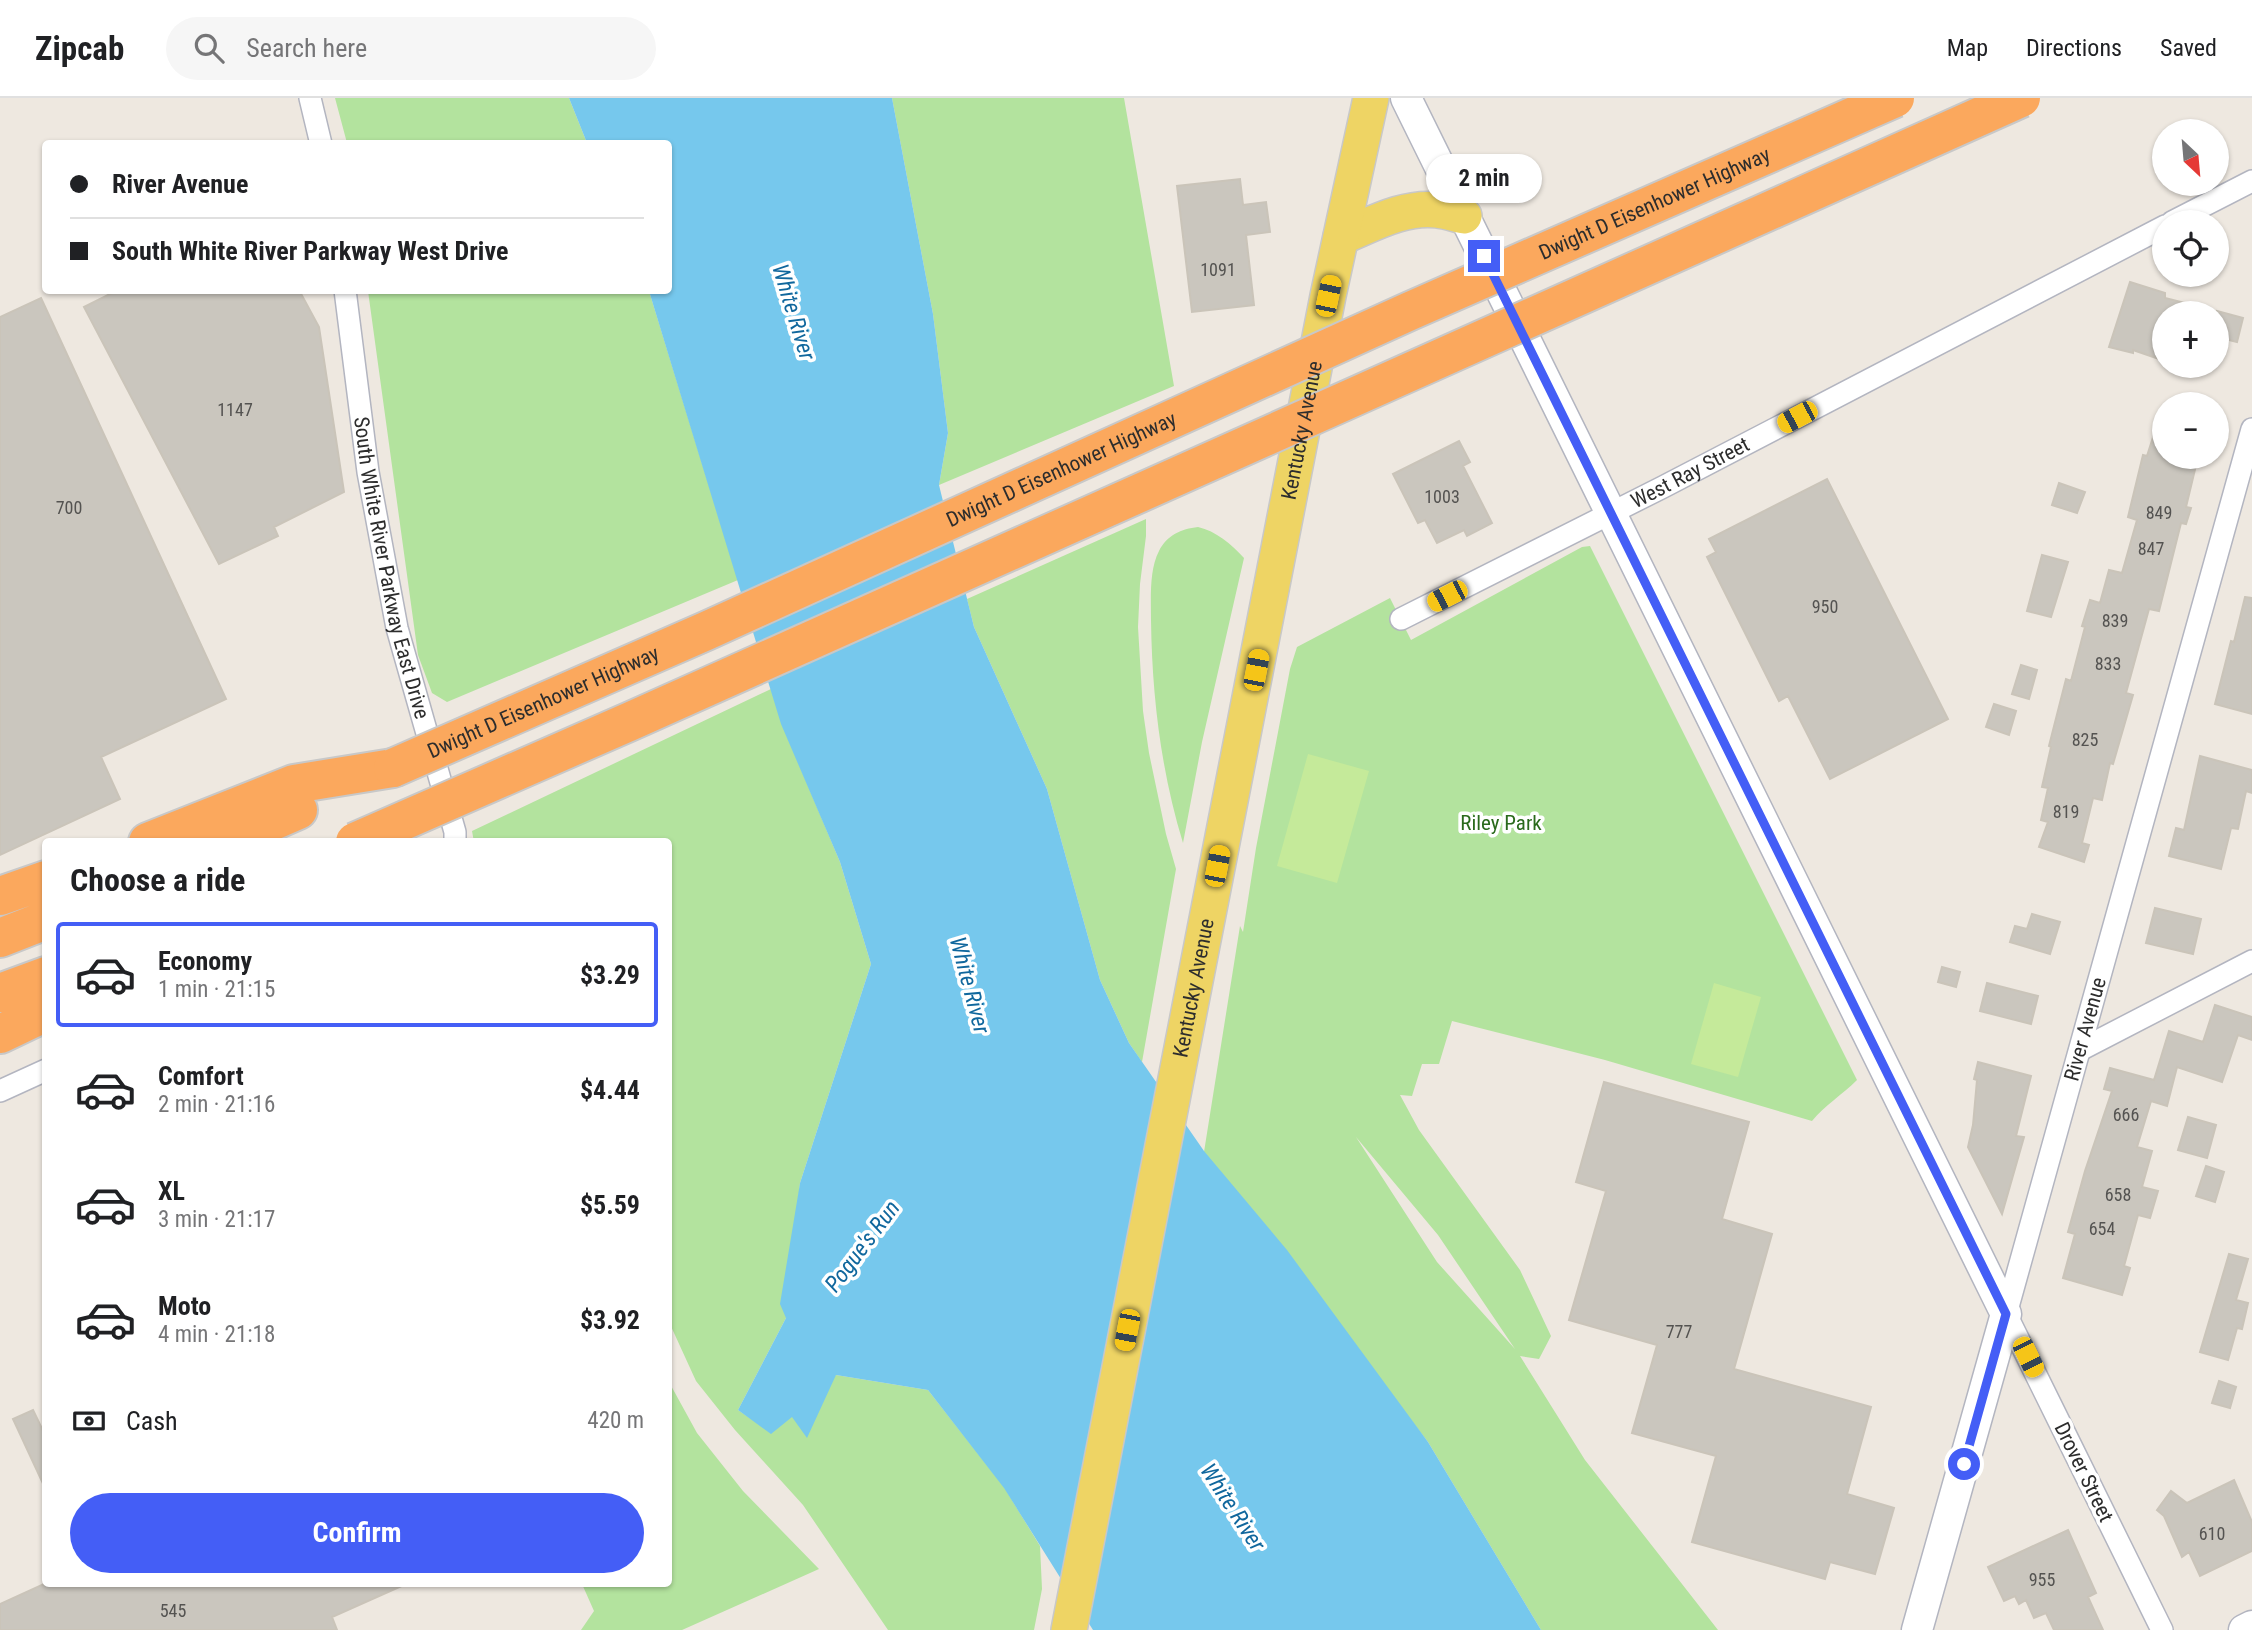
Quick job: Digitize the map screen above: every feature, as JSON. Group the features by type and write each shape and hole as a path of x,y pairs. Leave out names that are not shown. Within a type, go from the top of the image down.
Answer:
{"highway":[{"name":"Dwight D Eisenhower Highway","path":"234,838 706,631 1397,317 1895,98"},
{"path":"364,838 2021,98"},
{"path":"405,838 631,721"},
{"path":"158,838 294,785 393,768"},
{"path":"0,896 42,881"},
{"path":"0,937 42,921"},
{"path":"0,993 42,977"},
{"path":"0,1034 42,1014"}],"main road":[{"name":"Kentucky Avenue","path":"1069,1630 1341,237 1371,98"},
{"path":"1341,237 1405,212 1436,210 1464,216"}],"street":[{"path":"310,98 320,140"},
{"path":"1406,98 2006,1314"},
{"path":"2195,210 2252,181"},
{"name":"West Ray Street","path":"1401,619 2152,233"},
{"name":"South White River Parkway East Drive","path":"346,294 368,472 397,628 456,831 455,838"},
{"name":"River Avenue","path":"1917,1630 2252,429"},
{"path":"2080,1050 2252,961"},
{"path":"0,1091 42,1072"},
{"name":"Drover Street","path":"2006,1314 2162,1630"},
{"path":"2244,1630 2252,1626"}],"green space":[{"path":"335,98 569,98 586,140 346,140"},
{"path":"892,98 1124,98 1174,386 939,485 948,433 933,314"},
{"path":"368,294 650,294 738,580 447,702 432,693 418,655"},
{"path":"1146,519 1138,627 1143,711 1149,753 1176,869 1142,1062 1129,1043 1100,980 1047,789 974,627 967,599"},
{"path":"1198,527 1223,539 1244,558 1202,742 1183,843 1159,733 1152,648 1151,585 1162,545 1175,534"},
{"name":"Riley Park","path":"1590,546 1857,1080 1812,1121 1605,1060 1452,1021 1439,1064 1422,1064 1412,1096 1400,1095 1419,1130 1520,1270 1551,1336 1539,1359 1520,1356 1585,1460 1718,1630 1541,1630 1428,1442 1204,1152 1240,926 1243,932 1256,848 1290,669 1297,647 1390,598 1411,640 1582,547","holes":["1356,1137 1438,1235 1515,1349 1437,1262"]},
{"path":"771,689 782,724 840,862 871,964 800,1183 786,1318 738,1410 754,1421 836,1375 928,1390 1004,1487 1040,1546 1042,1589 1034,1630 888,1630 803,1505 735,1430 696,1381 672,1329 672,838 473,838 472,831"},
{"path":"1308,754 1369,771 1337,883 1277,866"},
{"path":"1714,983 1761,997 1738,1077 1691,1064"},
{"path":"672,1387 697,1433 743,1491 819,1569 682,1630 581,1630 594,1611 583,1587 672,1587"}],"water":[{"path":"569,98 892,98 933,314 948,433 939,485 974,627 1047,789 1100,980 1129,1043 1204,1151 1287,1250 1428,1442 1541,1630 1093,1630 1004,1488 928,1390 836,1375 807,1438 792,1417 771,1434 738,1410 786,1318 780,1304 800,1183 871,964 840,862 781,724 650,294 672,294 672,140 586,140"}],"building":[{"path":"1240,179 1243,205 1266,202 1270,232 1246,235 1254,305 1192,312 1177,186"},
{"path":"2130,282 2165,293 2165,298 2177,301 2152,301 2152,357 2133,350 2133,353 2109,347"},
{"path":"110,294 301,294 319,327 344,492 274,527 278,536 219,564 84,307"},
{"path":"41,298 226,699 101,757 120,799 0,855 0,317"},
{"path":"2229,314 2243,318 2237,342 2229,340"},
{"path":"2152,440 2152,469 2195,469 2186,507 2191,508 2186,524 2181,523 2159,611 2149,609 2126,693 2133,695 2113,764 2110,763 2102,800 2093,798 2082,843 2089,845 2084,862 2039,847 2048,822 2041,820 2048,788 2042,787 2066,679 2071,681 2090,600 2100,603 2109,570 2122,573 2137,520 2128,517 2143,455 2147,456"},
{"path":"1459,441 1470,462 1463,466 1492,523 1467,536 1464,530 1437,543 1425,520 1418,523 1393,474"},
{"path":"1827,479 1948,719 1830,779 1788,696 1779,701 1707,557 1716,552 1709,539"},
{"path":"2059,483 2085,492 2077,513 2052,505"},
{"path":"2042,555 2068,562 2051,617 2027,611"},
{"path":"2245,597 2252,598 2252,714 2215,704"},
{"path":"2021,665 2037,670 2029,699 2012,694"},
{"path":"1994,704 2016,711 2009,735 1986,727"},
{"path":"2200,756 2252,770 2252,793 2246,791 2238,829 2231,828 2221,869 2169,856 2176,828 2184,830"},
{"path":"2155,908 2201,919 2193,954 2146,943"},
{"path":"2032,914 2060,922 2050,954 2010,942 2015,926 2027,929"},
{"path":"1942,967 1960,972 1956,987 1938,982"},
{"path":"1987,983 2038,996 2031,1024 1980,1011"},
{"path":"2215,1005 2252,1017 2252,1040 2238,1035 2222,1082 2177,1067 2167,1106 2151,1101 2137,1147 2152,1151 2142,1187 2158,1191 2150,1218 2138,1215 2124,1266 2130,1268 2122,1295 2063,1278 2075,1234 2068,1232 2112,1091 2104,1089 2110,1068 2154,1080 2169,1031 2203,1042"},
{"path":"1978,1062 2031,1076 2016,1136 2024,1137 2002,1214 1968,1147 1973,1125 1977,1080 1974,1079"},
{"path":"1604,1082 1749,1122 1722,1219 1772,1234 1734,1369 1871,1407 1847,1494 1894,1508 1875,1574 1830,1562 1825,1579 1692,1542 1716,1456 1632,1433 1657,1345 1569,1320 1606,1191 1576,1182"},
{"path":"2188,1117 2216,1125 2207,1158 2178,1150"},
{"path":"2206,1166 2224,1172 2215,1202 2196,1196"},
{"path":"2229,1254 2248,1259 2236,1300 2248,1303 2242,1329 2237,1328 2228,1360 2200,1352"},
{"path":"2219,1381 2236,1387 2230,1408 2212,1403"},
{"path":"33,1410 42,1429 42,1481 13,1419"},
{"path":"2234,1480 2252,1522 2252,1551 2200,1576 2189,1552 2182,1557 2164,1516 2157,1510 2171,1491 2187,1503"},
{"path":"2068,1530 2096,1593 2088,1597 2103,1630 2054,1630 2046,1613 2034,1618 2026,1600 2019,1604 2015,1596 2004,1601 1988,1567"},
{"path":"42,1585 399,1587 332,1617 337,1630 0,1630 0,1604"}],"route":[{"path":"1484,256 2006,1314 1964,1464"}],"water label":[{"name":"White River","path":"794,312"},
{"name":"White River","path":"970,985"},
{"name":"Pogue's Run","path":"862,1246"},
{"name":"White River","path":"1233,1507"}]}
